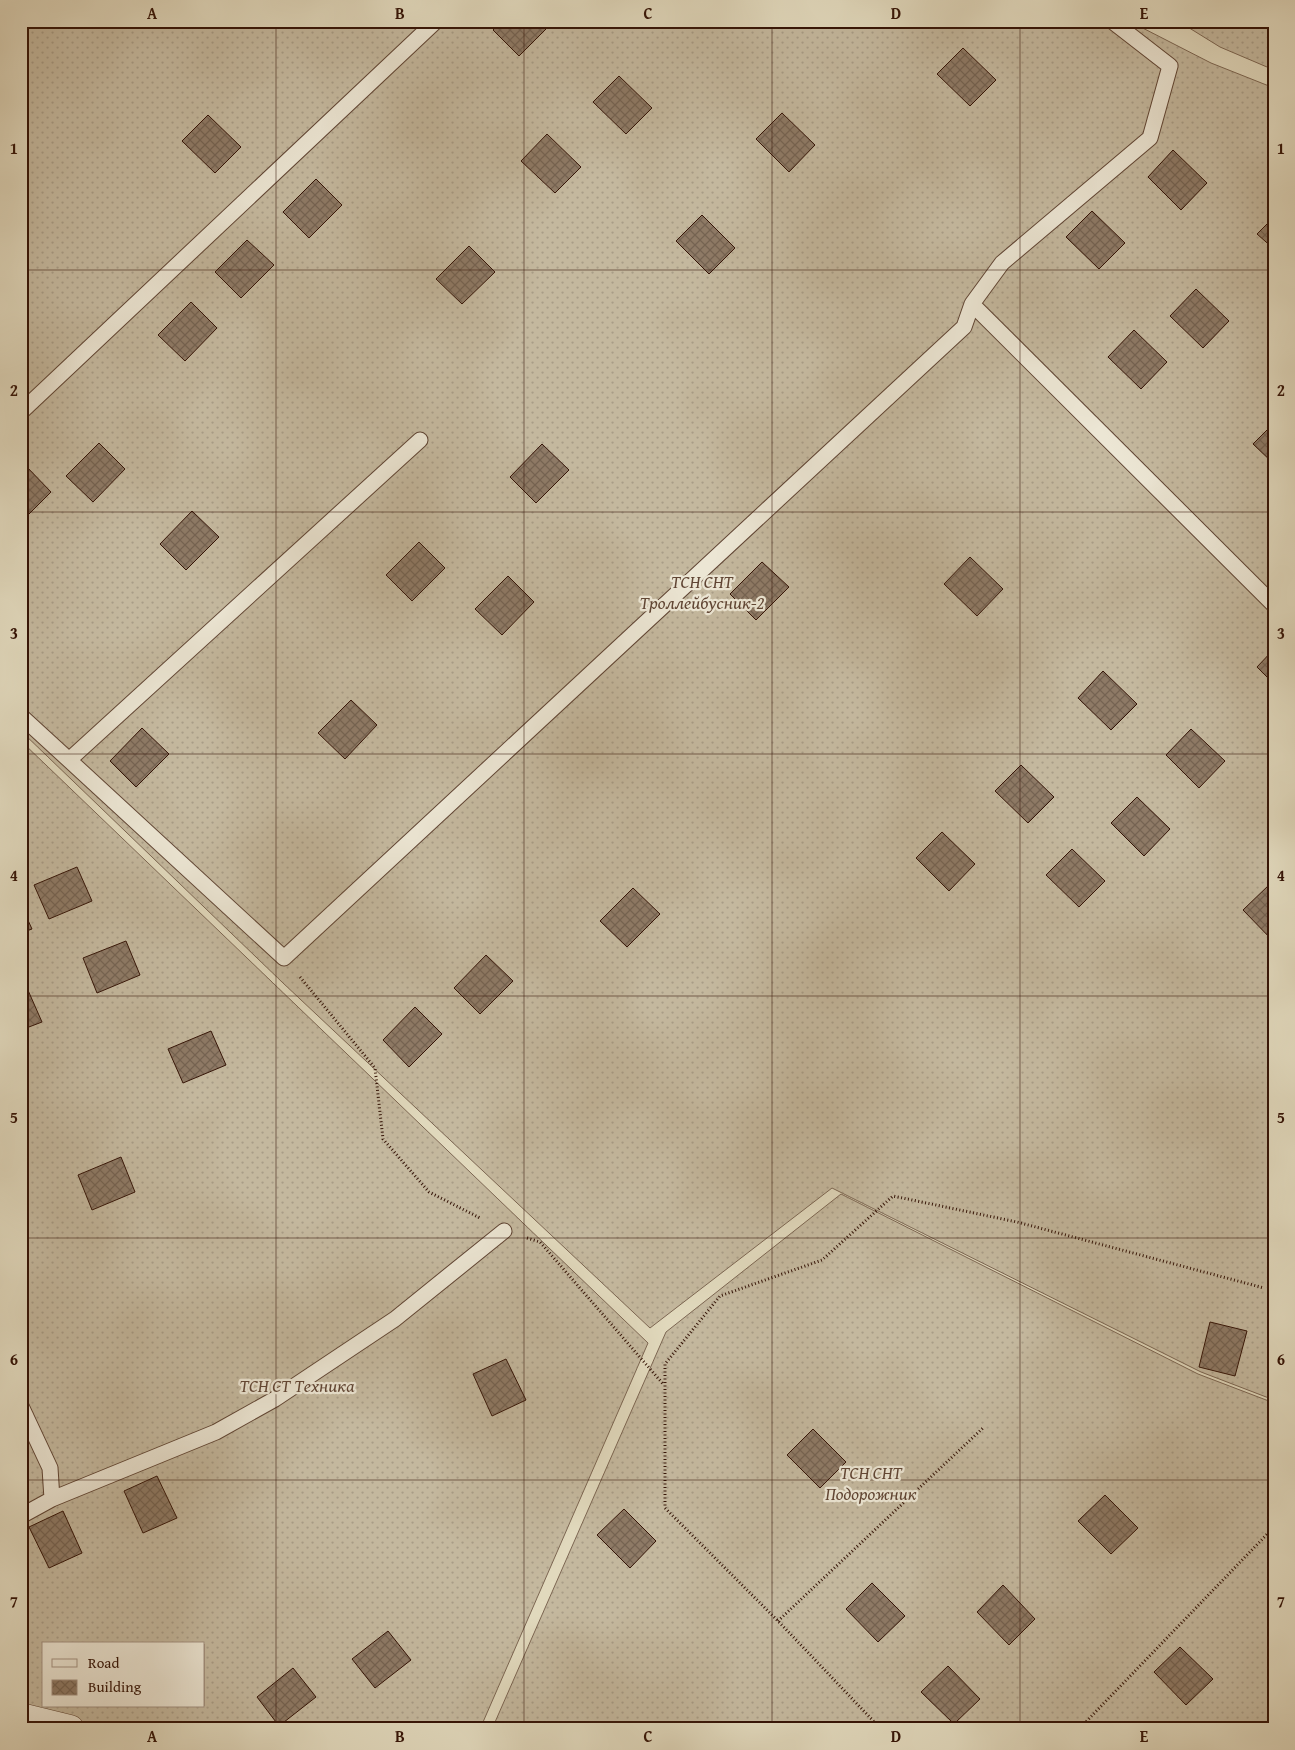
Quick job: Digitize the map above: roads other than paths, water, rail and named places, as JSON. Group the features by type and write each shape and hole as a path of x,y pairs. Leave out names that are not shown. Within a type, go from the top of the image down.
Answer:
{"street":[{"path":"21,1717 70,1729"}],"lane":[{"path":"21,412 436,21"},
{"path":"21,716 284,958 964,327 972,304 1002,263 1150,138 1170,66 1112,21"},
{"path":"972,304 1274,605"},
{"path":"69,760 420,440"},
{"path":"21,1516 52,1499 216,1432 275,1399 394,1319 504,1231"},
{"path":"21,1406 50,1468 52,1499"}],"park label":[{"name":"ТСН СНТ Троллейбусник-2","path":"702,592"},
{"name":"ТСН СТ Техника","path":"297,1386"},
{"name":"ТСН СНТ Подорожник","path":"871,1484"}]}
